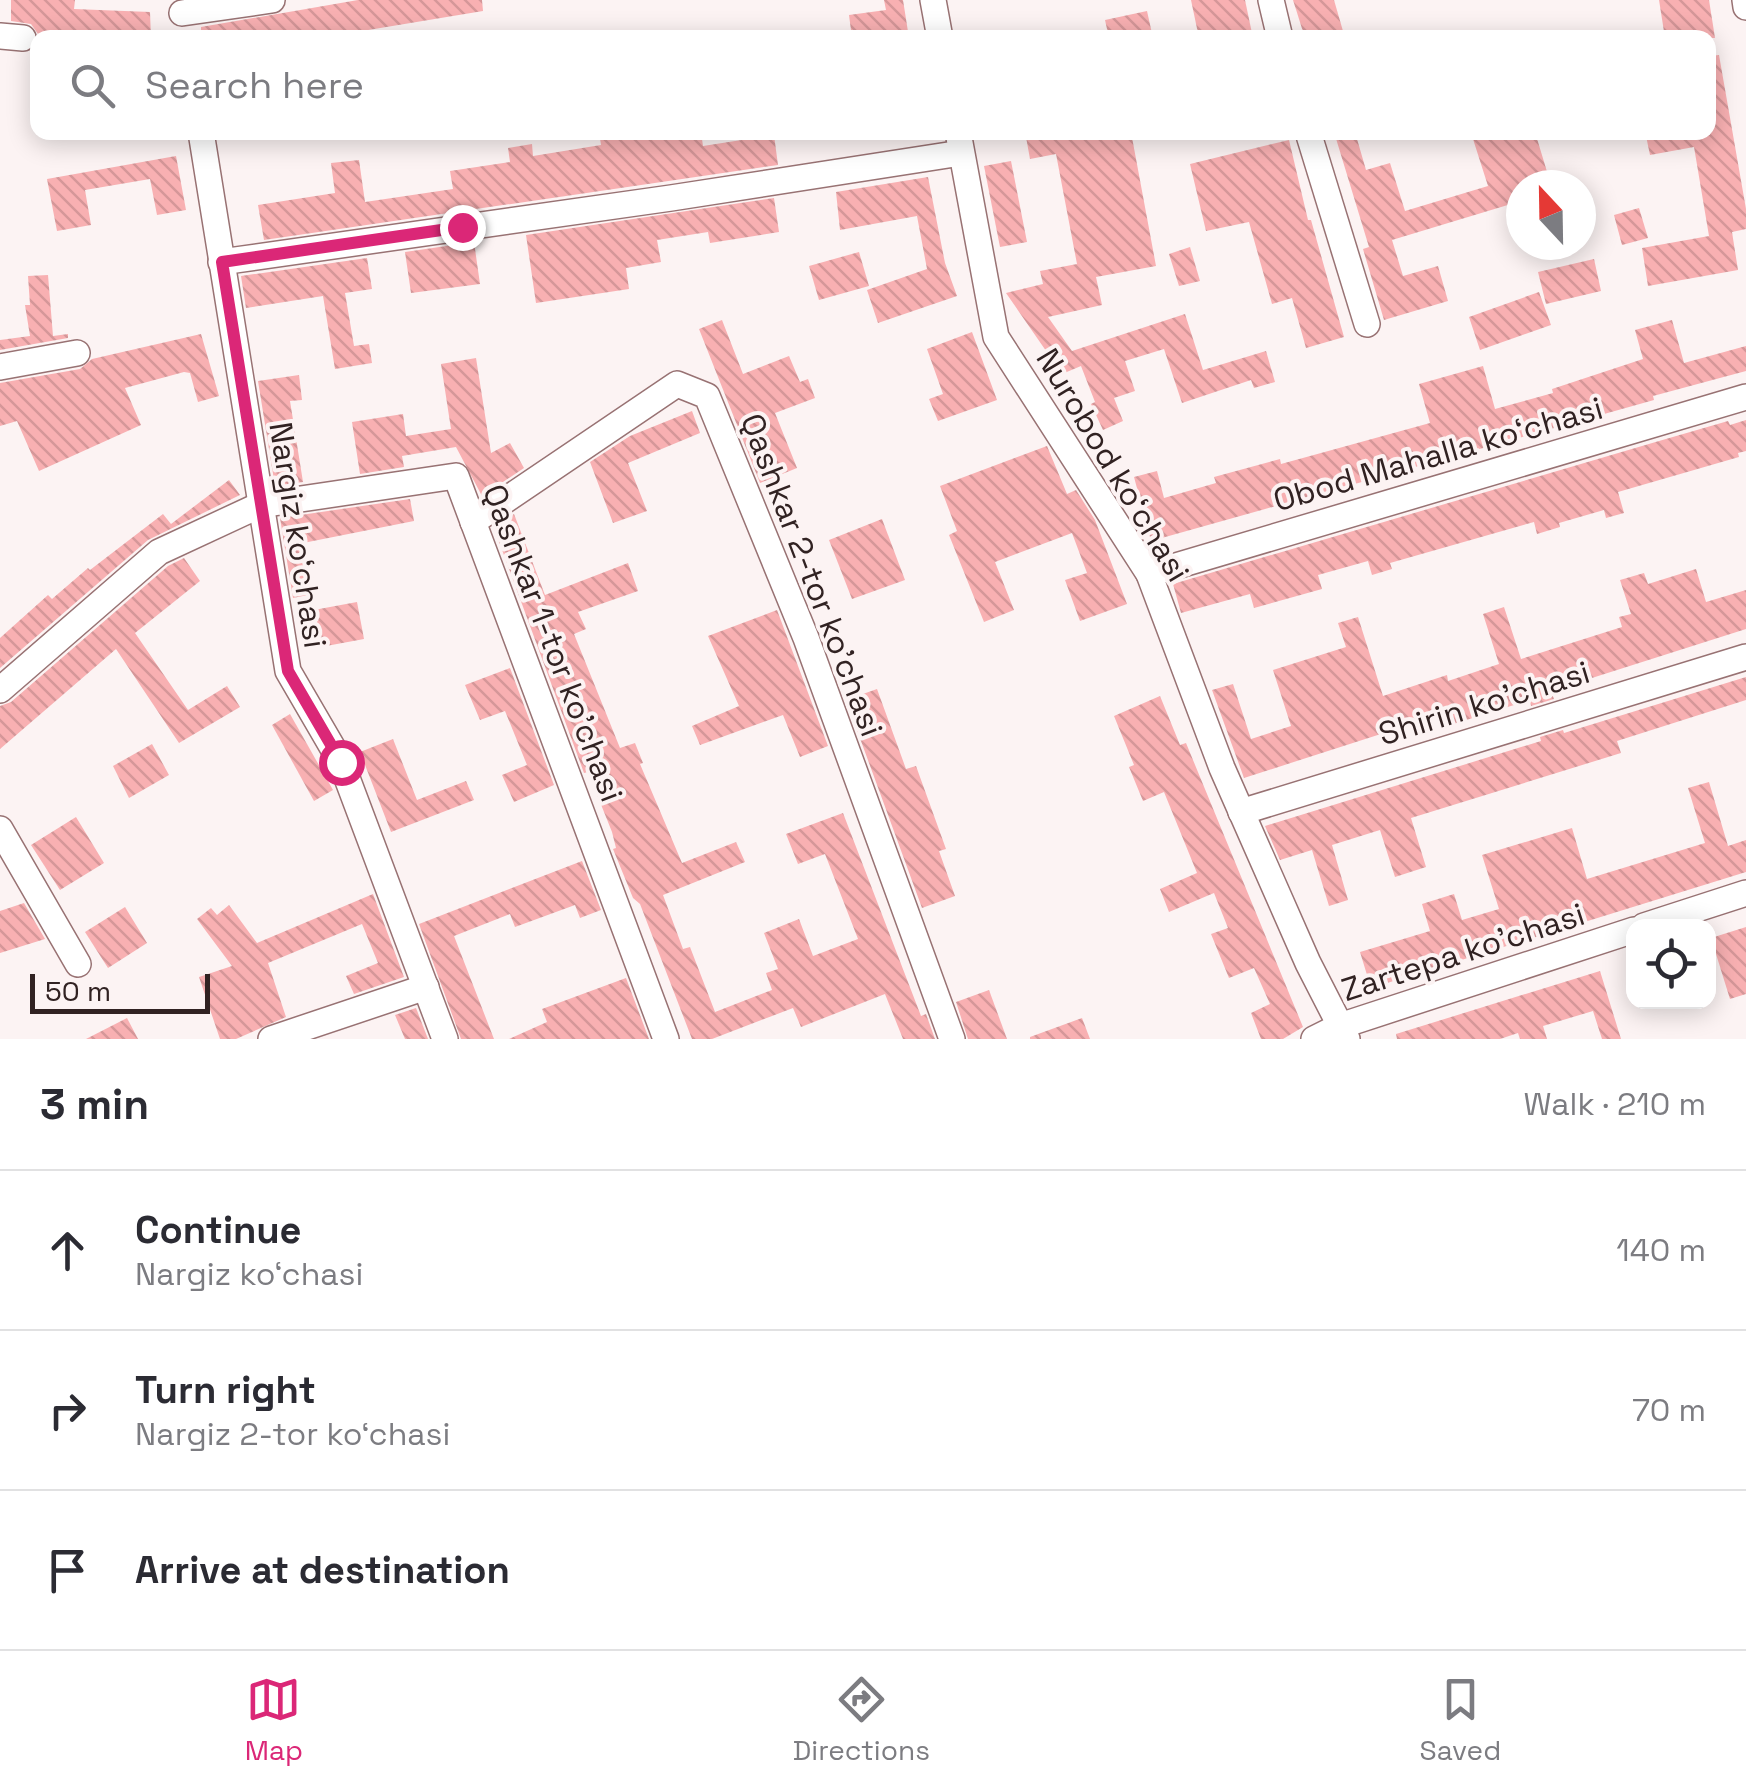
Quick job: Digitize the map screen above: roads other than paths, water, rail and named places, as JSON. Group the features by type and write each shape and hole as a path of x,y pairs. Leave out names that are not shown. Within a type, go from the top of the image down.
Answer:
{"street":[{"path":"183,17 272,0"},
{"path":"932,0 938,30"},
{"path":"1271,0 1278,30"},
{"name":"Nargiz koʻchasi","path":"202,140 288,671 341,762 445,1039"},
{"path":"1310,140 1367,324"},
{"path":"222,262 671,198 959,143"},
{"name":"Nurobod koʻchasi","path":"959,143 996,337 1148,574 1241,812 1308,963 1344,1032"},
{"path":"0,367 78,353"},
{"name":"Qashkar 2-tor koʼchasi","path":"473,522 677,384 706,396 806,638 952,1039"},
{"name":"Obod Mahalla ko‘chasi","path":"1148,574 1746,397"},
{"name":"Qashkar 1-tor koʼchasi","path":"0,690 159,552 260,505 456,476 666,1039"},
{"name":"Shirin ko'chasi","path":"1241,812 1746,658"},
{"path":"0,829 78,964"},
{"path":"1666,919 1746,893"},
{"name":"Zartepa ko'chasi","path":"1314,1039 1344,1032 1626,933"},
{"path":"271,1039 426,988"}]}
